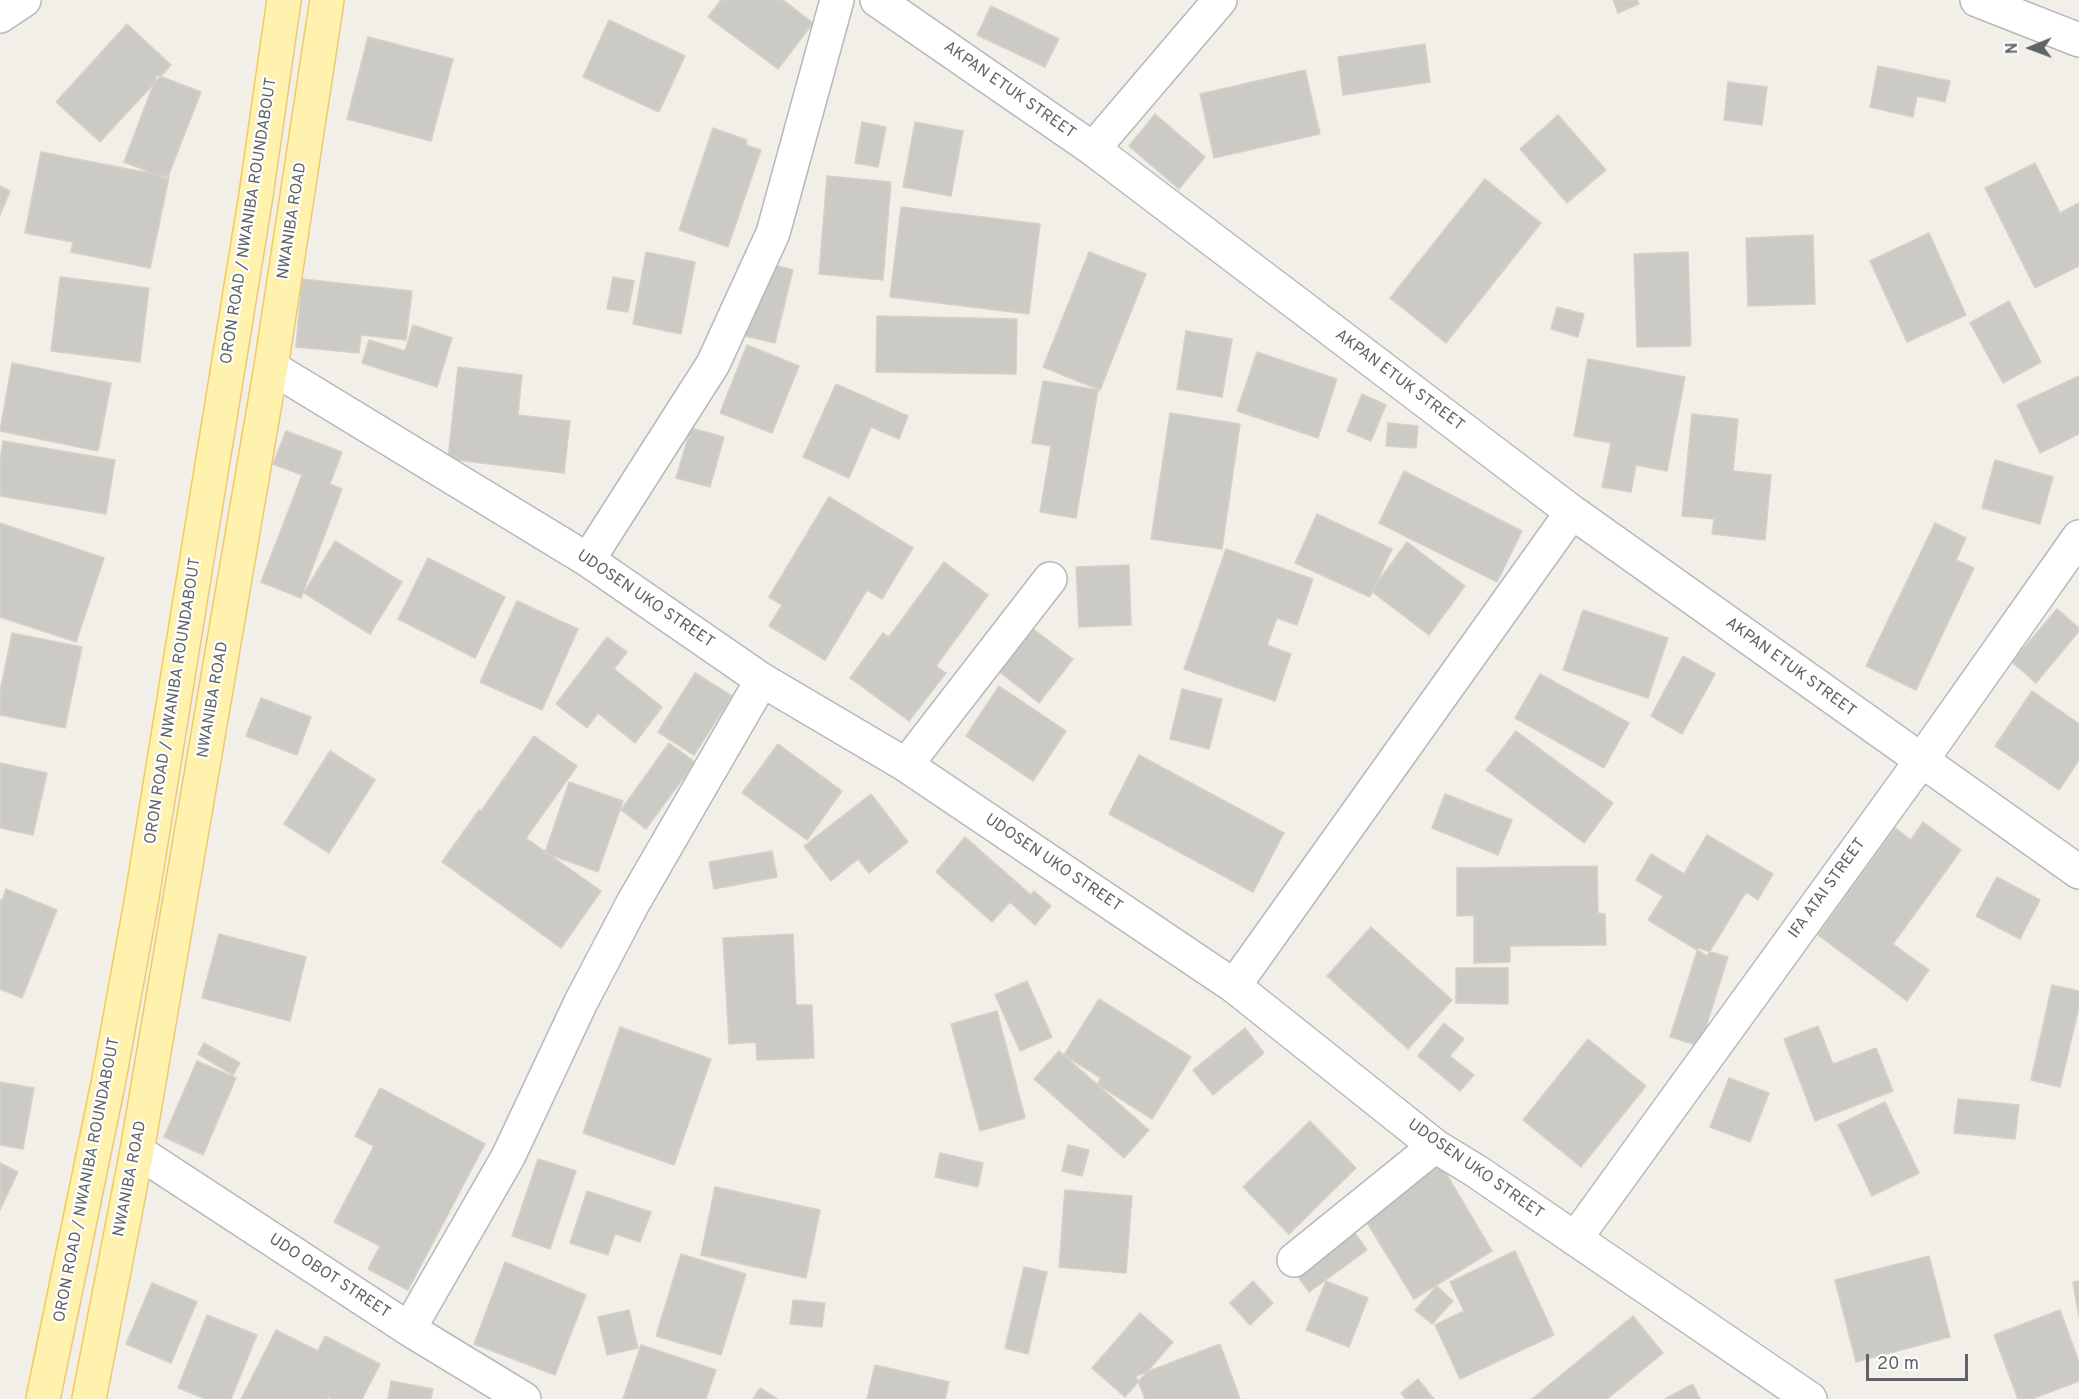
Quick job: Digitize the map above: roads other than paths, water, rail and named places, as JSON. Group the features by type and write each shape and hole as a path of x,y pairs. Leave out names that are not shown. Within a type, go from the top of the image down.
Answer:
{"main road":[{"name":"ORON ROAD / NWANIBA ROUNDABOUT","path":"43,1399 108,1084 141,903 256,195 284,0"},
{"name":"NWANIBA ROAD","path":"89,1399 137,1151 271,367 327,0"}],"street":[{"path":"0,16 24,0"},
{"path":"588,560 713,364 773,233 837,0"},
{"name":"AKPAN ETUK STREET","path":"877,0 1093,149 1572,512 2079,872"},
{"path":"1093,149 1220,0"},
{"path":"1977,0 2079,40"},
{"name":"UDOSEN UKO STREET","path":"271,367 588,560 762,680 906,765 1234,986 1435,1146 1476,1171 1810,1399"},
{"path":"1234,986 1572,512"},
{"name":"IFA ATAI STREET","path":"1575,1239 1921,761 2079,537"},
{"path":"906,765 1050,579"},
{"path":"409,1329 508,1157 581,1002 633,903 762,680"},
{"path":"1294,1260 1435,1146"},
{"name":"UDO OBOT STREET","path":"137,1151 409,1329 524,1399"}]}
